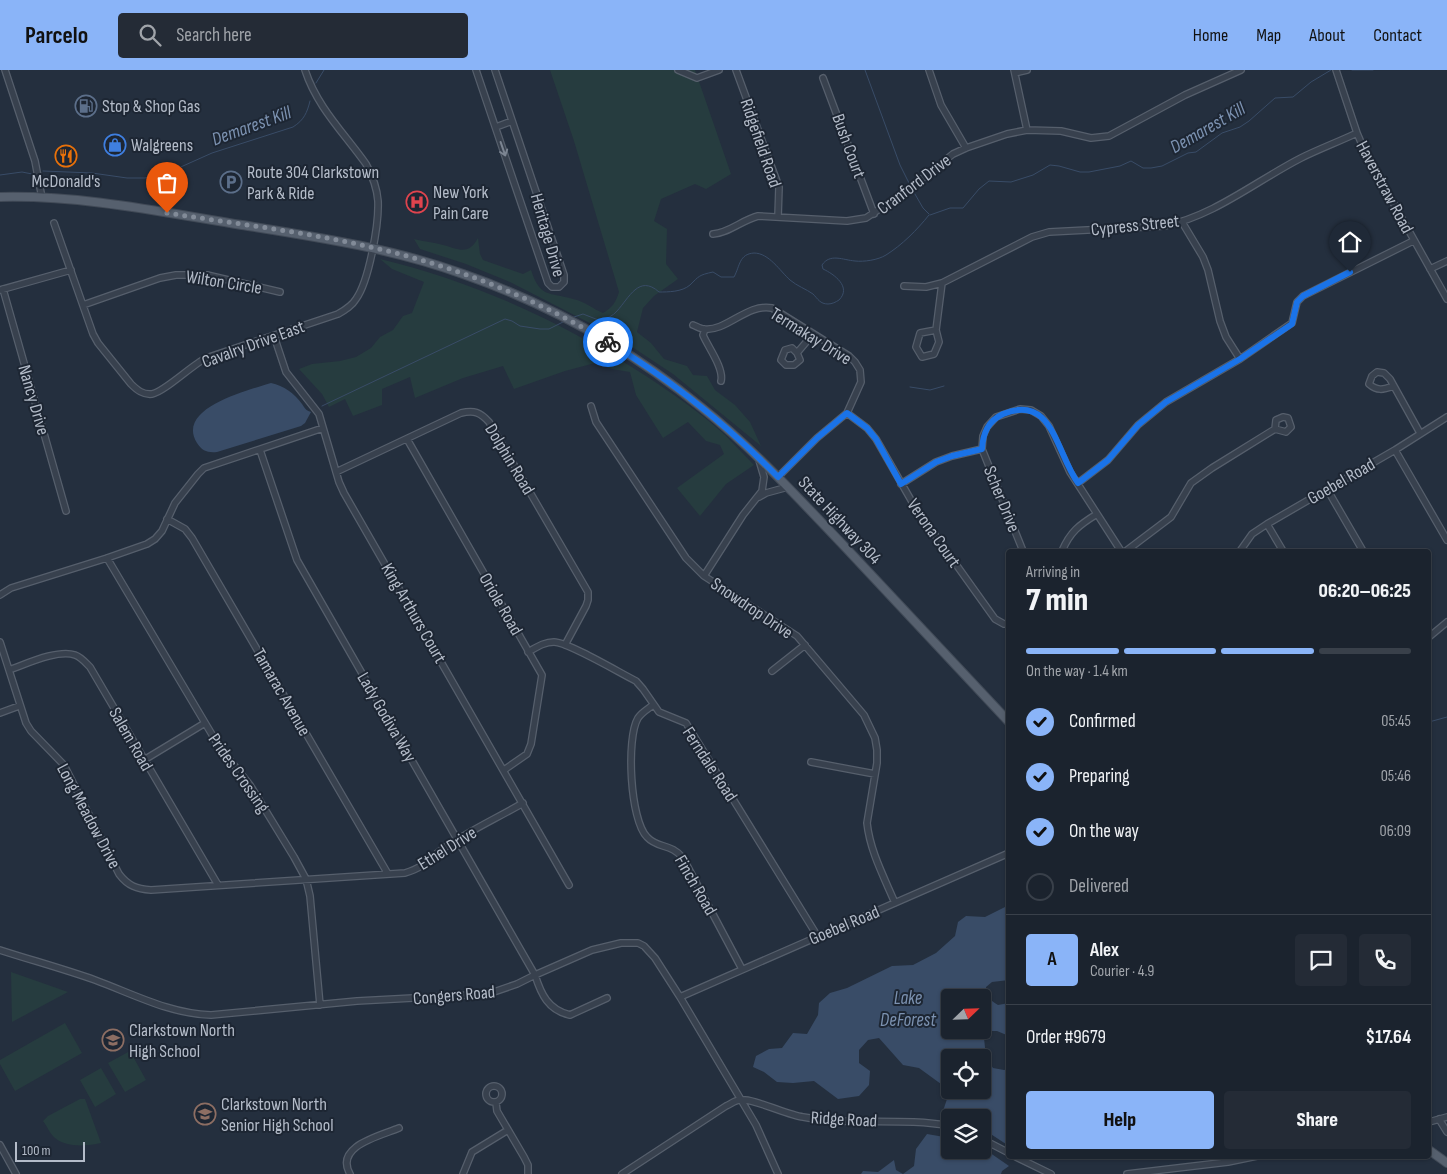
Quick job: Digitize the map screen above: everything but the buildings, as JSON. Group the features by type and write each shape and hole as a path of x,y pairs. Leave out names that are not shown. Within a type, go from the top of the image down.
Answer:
{"main road":[{"name":"State Highway 304","path":"0,197 42,198 118,205 372,247 476,279 562,316 626,353 669,382 713,416 758,456 1006,719"},
{"path":"1431,1151 1447,1163"}],"street":[{"path":"5,70 35,161 42,198"},
{"name":"Cavalry Drive East","path":"54,223 98,343 131,384 145,394 153,394 161,390 206,358 338,314 348,308 356,301 362,288 372,247 378,202 372,175 366,164 319,102 310,86 305,70"},
{"name":"Heritage Drive","path":"476,70 547,282 552,287 559,287 564,282 564,275 495,70"},
{"path":"678,70 697,78 719,70"},
{"name":"Ridgefield Road","path":"736,70 779,186 778,217"},
{"path":"928,70 941,105 966,148"},
{"path":"1027,70 1015,71 1027,130"},
{"name":"Cranford Drive","path":"712,234 722,233 746,219 758,216 847,221 866,218 911,187 952,154 966,148 1007,134 1027,130 1061,131 1091,138 1109,136 1185,95 1241,70"},
{"name":"Haverstraw Road","path":"1336,70 1366,154 1447,299"},
{"name":"Bush Court","path":"823,78 874,214"},
{"path":"496,128 512,122"},
{"name":"Cypress Street","path":"904,286 926,287 942,283 1032,237 1049,232 1164,226 1182,222 1250,189 1300,159 1357,133"},
{"path":"1182,222 1203,257 1208,270 1220,322 1226,337 1240,359"},
{"path":"1078,483 1108,460 1138,425 1166,402 1240,359 1292,324 1297,302 1303,296 1414,241"},
{"path":"1430,269 1447,261"},
{"path":"1,289 71,270"},
{"name":"Wilton Circle","path":"83,305 160,278 176,275 207,276 280,292"},
{"path":"936,330 920,332 916,347 922,357 934,354 940,342 936,330 942,283"},
{"name":"Nancy Drive","path":"1,289 66,511"},
{"name":"Termakay Drive","path":"705,329 721,326 754,309 772,308 855,362 860,370 861,382 847,413"},
{"path":"693,325 705,329 703,335 720,368 721,381"},
{"path":"797,353 813,334"},
{"name":"King Arthurs Court","path":"274,336 286,372 317,409 344,493 569,885"},
{"path":"1393,386 1420,432"},
{"name":"Snowdrop Drive","path":"591,406 593,417 601,430 686,558 704,576 787,629 805,646 864,715 871,726 877,750 867,823 868,833 871,845 895,903"},
{"name":"Scher Drive","path":"1023,549 982,449 983,436 987,427 996,417 1020,409 1031,410 1041,416 1049,426 1070,472 1121,549"},
{"name":"Dolphin Road","path":"336,472 461,413 478,412 490,422 588,592 586,606 565,645"},
{"path":"778,477 817,438 847,413"},
{"name":"Verona Court","path":"847,413 867,428 876,439 915,507 995,619 1006,624"},
{"name":"Goebel Road","path":"1241,549 1252,534 1395,450 1420,432 1447,417"},
{"path":"0,595 11,588 107,558 155,539 162,531 175,503 204,468 323,428"},
{"path":"1129,549 1171,517 1191,483 1275,430"},
{"name":"Oriole Road","path":"407,439 540,670 542,680 532,744 527,754 504,770"},
{"path":"901,484 936,462 982,449"},
{"name":"Lady Godiva Way","path":"260,450 298,560 535,975 546,1002 555,1010 570,1014 607,998"},
{"path":"1395,450 1447,540"},
{"path":"704,576 742,515 762,491 764,472 758,456"},
{"path":"756,500 766,493 788,487"},
{"path":"1327,489 1362,549"},
{"path":"1063,549 1071,533 1081,523 1097,514"},
{"name":"Tamarac Avenue","path":"167,519 185,529 192,538 388,874"},
{"path":"1268,524 1282,549"},
{"name":"Prides Crossing","path":"107,558 205,723 229,761 250,785 306,879 310,896 320,1005"},
{"path":"1431,635 1447,622"},
{"name":"Long Meadow Drive","path":"0,642 26,723 31,731 58,757 70,773 125,882 133,887 151,890 306,879"},
{"name":"Ferndale Road","path":"528,652 551,642 565,645 636,681 659,712 686,724 818,937"},
{"path":"772,671 805,646"},
{"name":"Salem Road","path":"9,670 57,654 76,655 84,660 90,667 218,885"},
{"name":"Finch Road","path":"653,705 638,718 633,748 632,793 642,830 647,838 654,843 672,847 678,851 742,969"},
{"path":"0,713 20,706"},
{"path":"144,760 205,723"},
{"path":"812,762 875,774"},
{"name":"Ethel Drive","path":"306,879 405,873 419,868 457,840 523,803"},
{"name":"Goebel Road","path":"680,997 1006,854"},
{"name":"Congers Road","path":"0,950 92,979 170,1009 192,1014 230,1014 357,1001 488,994 502,991 592,950 608,945 630,942 644,946 650,951 680,997 741,1100 761,1136 778,1174"},
{"path":"622,1174 726,1106 741,1100"},
{"name":"Ridge Road","path":"741,1100 810,1118 941,1125"},
{"path":"496,1103 497,1110 528,1165 528,1174"},
{"path":"1431,1121 1447,1117"},
{"path":"1439,1119 1447,1132"},
{"path":"350,1174 346,1165 351,1151 399,1128"},
{"path":"463,1174 472,1152 508,1130"},
{"path":"991,1144 1006,1151"},
{"path":"0,1145 16,1174"},
{"path":"1020,1159 1051,1174"},
{"path":"1127,1174 1242,1159"}],"green space":[{"path":"550,70 695,70 731,174 706,189 695,184 661,199 654,221 667,229 666,264 678,279 654,296 643,308 637,332 651,343 664,359 687,366 693,375 707,376 715,390 735,405 750,422 761,446 673,374 617,337 510,282 466,264 420,249 414,239 463,250 471,247 478,238 480,254 483,260 523,274 531,270 538,285 546,292 577,300 603,313 609,309 619,292 574,141"},
{"path":"380,259 416,268 485,292 518,306 583,339 646,376 687,404 725,435 754,465 726,484 700,516 677,488 724,454 720,445 706,441 688,422 663,438 636,395 630,372 612,369 595,363 565,371 514,389 503,366 463,378 415,398 410,377 382,389 382,405 353,416 345,399 329,407 322,394 299,369 312,364 356,357 371,348 380,337 393,330 403,316 412,313 424,282 392,269"},
{"path":"11,972 68,992 12,1022"},
{"path":"65,1023 82,1053 15,1091 0,1064 0,1060"},
{"path":"130,1051 146,1080 125,1092 108,1063"},
{"path":"101,1068 116,1094 95,1107 80,1080"},
{"path":"80,1099 85,1099 101,1143 71,1145 65,1143 53,1136 43,1121 48,1116"}],"water":[{"path":"271,383 288,390 296,396 306,410 311,412 305,423 301,426 217,452 205,451 199,446 193,431 196,420 205,410 217,402"},
{"name":"Lake DeForest","path":"1006,906 1006,980 992,982 986,989 941,989 941,1039 984,1039 985,1049 941,1049 941,1084 919,1068 903,1065 879,1038 868,1040 859,1050 859,1063 870,1071 869,1085 859,1096 838,1099 814,1081 777,1082 764,1072 753,1067 756,1056 769,1049 782,1048 793,1033 807,1034 818,1015 819,1003 830,993 847,988 892,966 913,965 936,953 955,936 958,922 966,916 985,917"},
{"name":"Lake DeForest","path":"991,1000 998,1005 1006,1004 1006,1035 991,1031"},
{"name":"Lake DeForest","path":"991,1065 993,1068 1006,1070 1006,1144 991,1134 991,1109 944,1109 947,1099 991,1099"},
{"path":"927,1134 941,1136 941,1159 991,1159 991,1154 1009,1166 1001,1174 903,1174 914,1166 916,1149"},
{"path":"894,1160 896,1170 903,1174 861,1174 863,1171 878,1172"}],"waterway":[{"name":"Demarest Kill","path":"316,83 324,70"},
{"name":"Demarest Kill","path":"865,70 900,165 910,185"},
{"name":"Demarest Kill","path":"930,215 950,208 963,208 979,189 989,181 1011,182 1033,175 1050,165 1080,172 1120,166 1131,161 1143,168 1162,166 1188,153 1196,152 1222,133 1240,127 1275,98 1293,97 1311,82 1331,70"},
{"name":"Demarest Kill","path":"1352,70 1373,70"},
{"name":"Demarest Kill","path":"43,171 145,178 174,170 212,153 293,127 304,116 310,101"},
{"name":"Demarest Kill","path":"0,175 22,172 32,174"},
{"name":"Demarest Kill","path":"912,189 923,208 929,214"},
{"path":"571,318 583,314 601,321 610,317 640,287 646,286 652,287 659,292 671,292 687,287 700,276 708,273 713,272 721,277 734,277 743,258 754,253 765,256 790,280 813,294 821,302 829,304 839,300 844,290 840,282 823,269 822,265 825,261 833,258 867,261 883,257 914,232 929,215"},
{"path":"322,406 505,319 520,326 540,329 549,329 565,321"},
{"path":"910,387 930,390 944,386"},
{"path":"1431,721 1447,717"}],"way so far":[{"path":"167,213 329,239 372,247 413,258 463,274 514,294 554,312 608,342"}],"place":[{"name":"Stop & Shop Gas","path":"86,106"},
{"name":"Walgreens","path":"115,145"},
{"name":"McDonald's","path":"66,156"},
{"name":"Route 304 Clarkstown Park & Ride","path":"231,182"},
{"name":"New York Pain Care","path":"417,202"},
{"name":"Clarkstown North High School","path":"113,1040"},
{"name":"Clarkstown North Senior High School","path":"205,1114"}],"route":[{"path":"608,342 658,374 699,405 758,456 778,477 817,438 847,413 867,428 876,439 901,484 936,462 982,449 983,436 987,427 996,417 1020,409 1031,410 1041,416 1049,426 1070,472 1078,483 1108,460 1138,425 1166,402 1240,359 1292,324 1297,302 1303,296 1350,272"}]}
